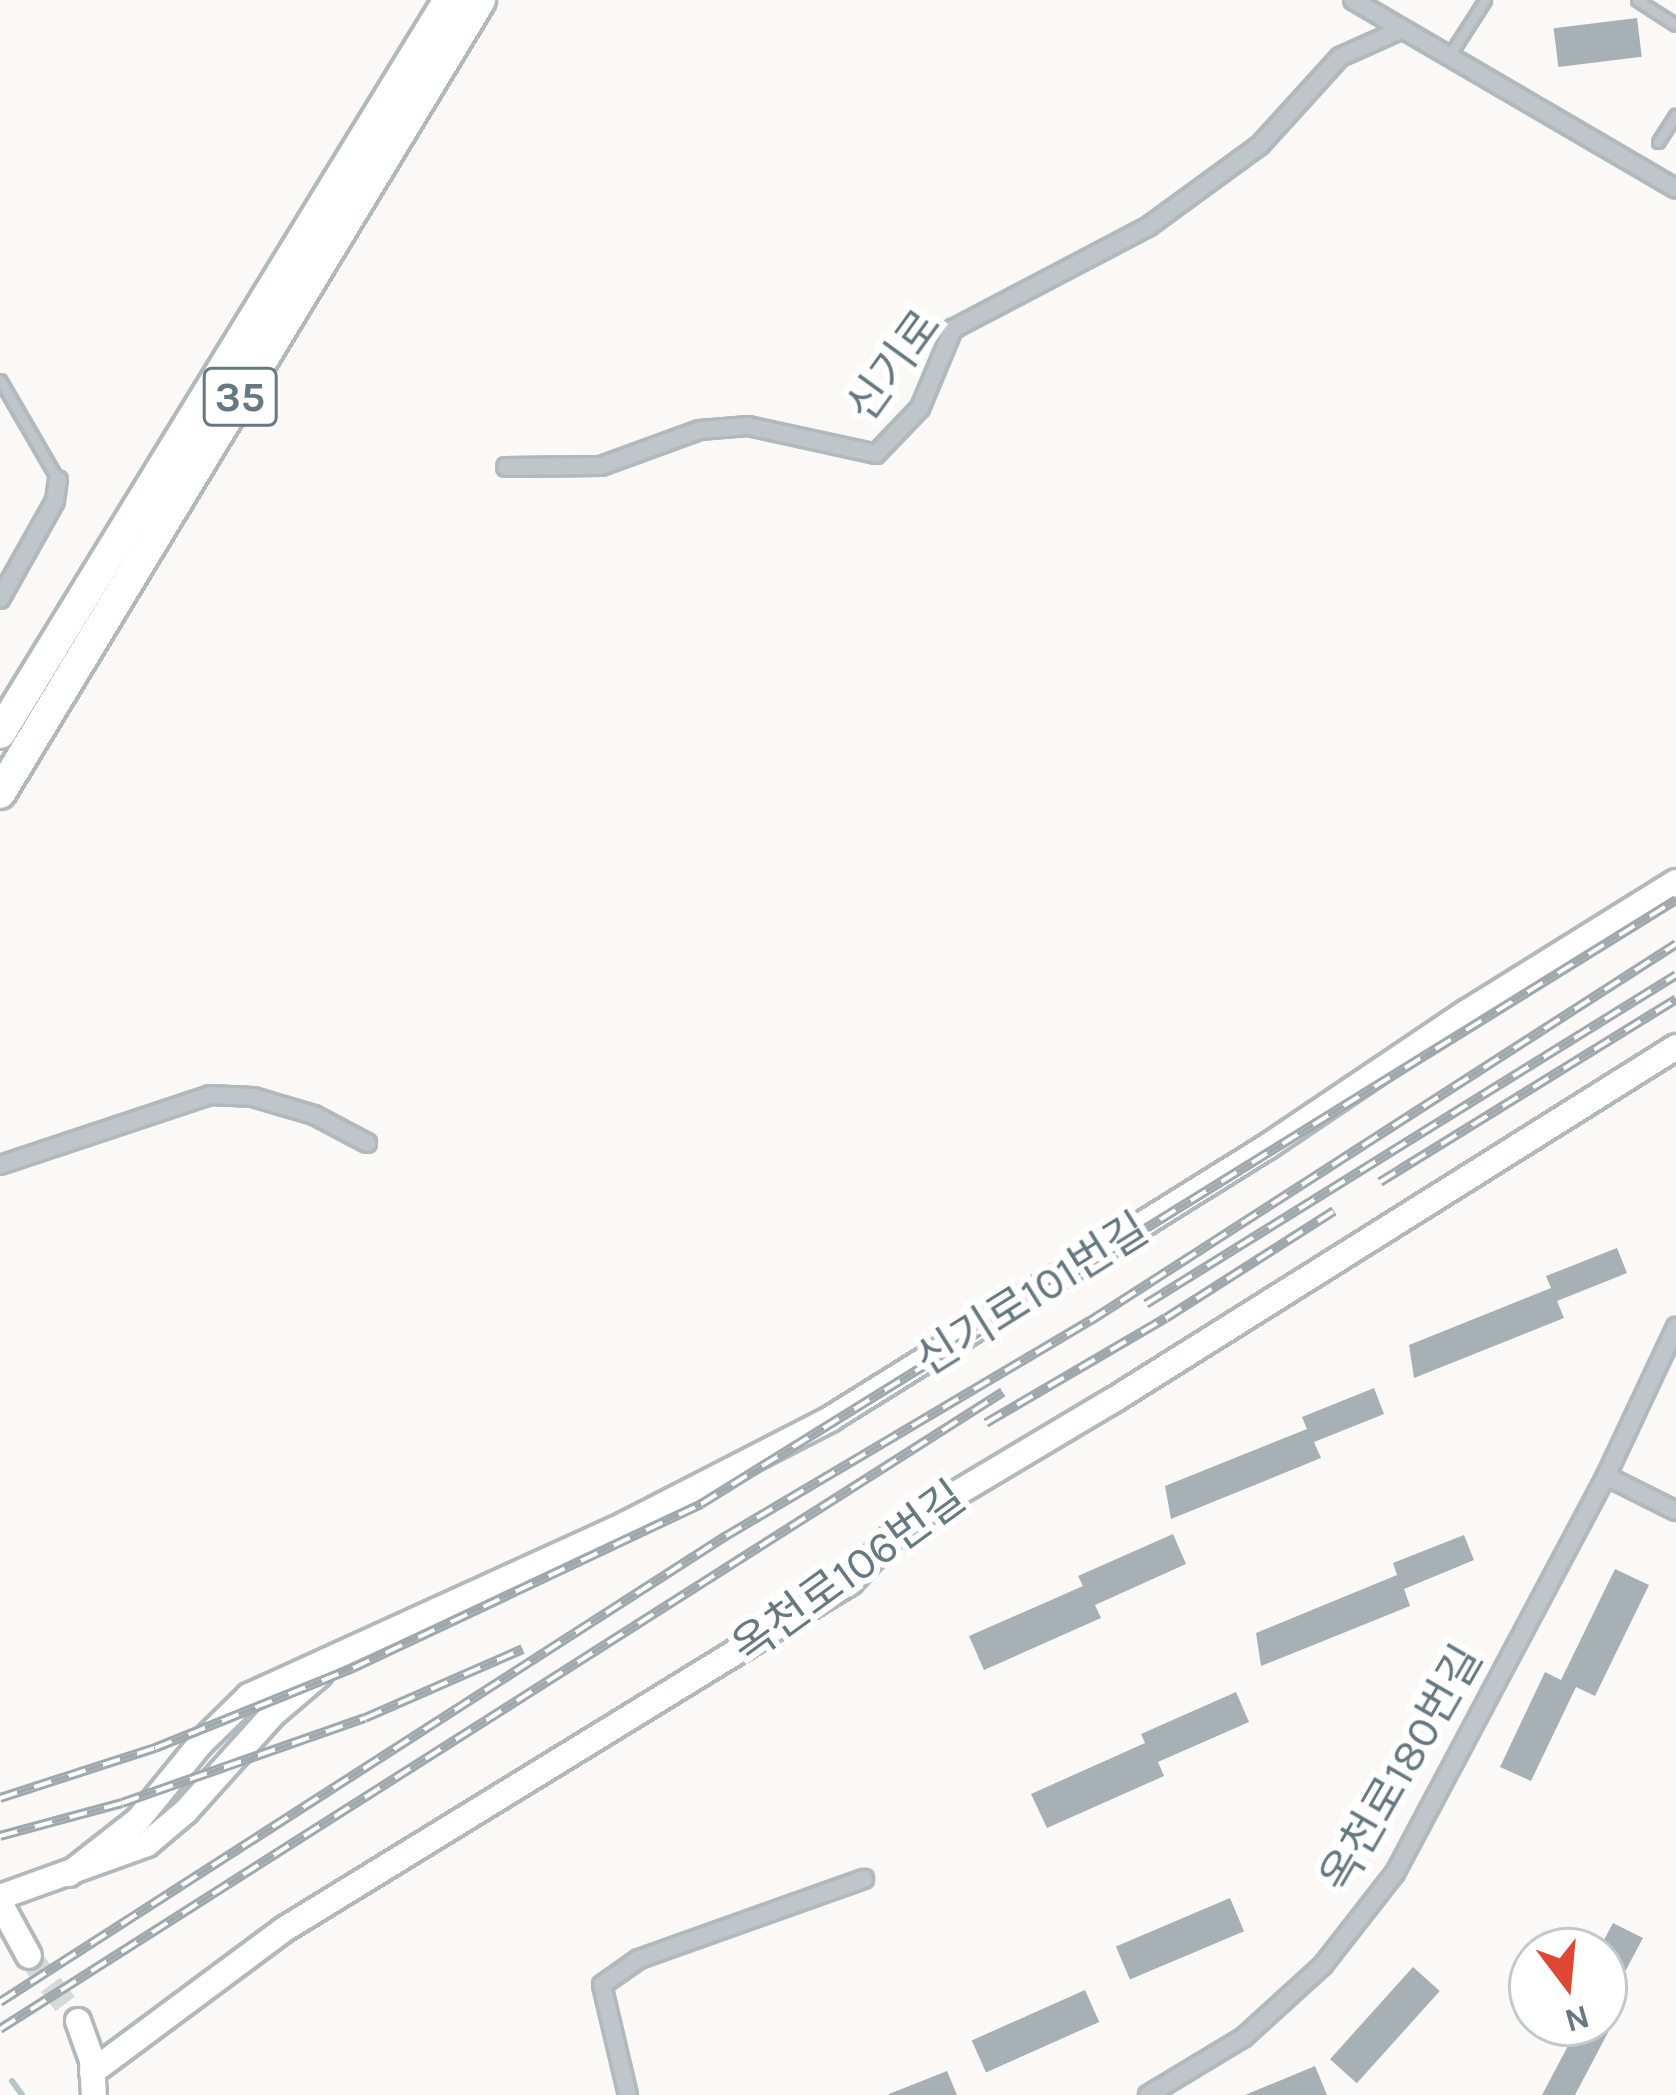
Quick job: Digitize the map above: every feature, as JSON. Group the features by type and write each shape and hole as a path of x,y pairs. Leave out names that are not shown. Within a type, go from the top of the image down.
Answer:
{"highway":[{"name":"35","path":"0,733 449,0"},
{"name":"35","path":"0,794 481,0"}],"street":[{"path":"1353,0 1676,189"},
{"name":"신기로","path":"506,467 601,466 700,430 748,426 876,454 920,408 953,329 1149,226 1260,145 1340,56 1400,30"},
{"path":"0,599 55,501 58,480"},
{"name":"신기로101번길","path":"0,1900 69,1874 138,1820 200,1744 249,1696 624,1526 830,1419 1268,1146 1485,1000 1676,882"},
{"name":"옥천로106번길","path":"93,2084 283,1930 850,1582 902,1526 1132,1389 1676,1047"},
{"path":"0,1165 210,1095 253,1097 314,1114 367,1143"},
{"name":"옥천로180번길","path":"1148,2095 1244,2037 1323,1965 1395,1873 1606,1476 1676,1328"},
{"path":"1606,1476 1676,1511"},
{"path":"628,2095 602,1985 640,1959 864,1879"},
{"path":"0,1900 29,1956"},
{"path":"78,2021 93,2084"}],"lane":[{"path":"1447,59 1485,0"},
{"path":"1637,0 1676,25"},
{"path":"1658,142 1676,114"},
{"path":"0,380 58,480"}],"building":[{"path":"1637,18 1642,57 1558,67 1554,28"},
{"path":"1617,1248 1627,1273 1557,1301 1564,1318 1414,1378 1409,1345 1551,1288 1546,1276"},
{"path":"1374,1388 1384,1414 1314,1442 1321,1458 1171,1519 1165,1486 1307,1429 1302,1417"},
{"path":"1173,1534 1186,1564 1095,1605 1101,1618 984,1670 969,1636 1083,1586 1078,1576"},
{"path":"1464,1535 1474,1560 1404,1589 1410,1606 1261,1666 1256,1633 1397,1575 1393,1563"},
{"path":"1615,1569 1649,1585 1595,1696 1576,1687 1531,1781 1500,1767 1545,1672 1561,1680"},
{"path":"1236,1692 1249,1722 1158,1762 1164,1776 1047,1828 1031,1794 1145,1743 1141,1734"},
{"path":"1230,1898 1244,1931 1130,1980 1116,1946"},
{"path":"1628,1930 1643,1938 1628,1966"},
{"path":"1413,1967 1440,1991 1357,2083 1330,2059"},
{"path":"1085,1990 1099,2022 986,2072 972,2040"},
{"path":"1567,2047 1600,2047 1575,2095 1542,2095"},
{"path":"1315,2066 1327,2095 1245,2095"},
{"path":"947,2071 957,2095 889,2095 889,2094"}],"waterway":[{"path":"12,2081 22,2095"}],"tunnel":[{"path":"29,1956 78,2021"}],"railway":[{"path":"0,1798 155,1748 353,1668 701,1504 1676,900"},
{"path":"0,2002 726,1536 1090,1321 1676,944"},
{"path":"1146,1304 1676,975"},
{"path":"1380,1182 1676,999"},
{"path":"986,1423 1166,1318 1334,1211"},
{"path":"0,2029 1003,1392"},
{"path":"0,1836 122,1803 365,1718 523,1649"}]}
